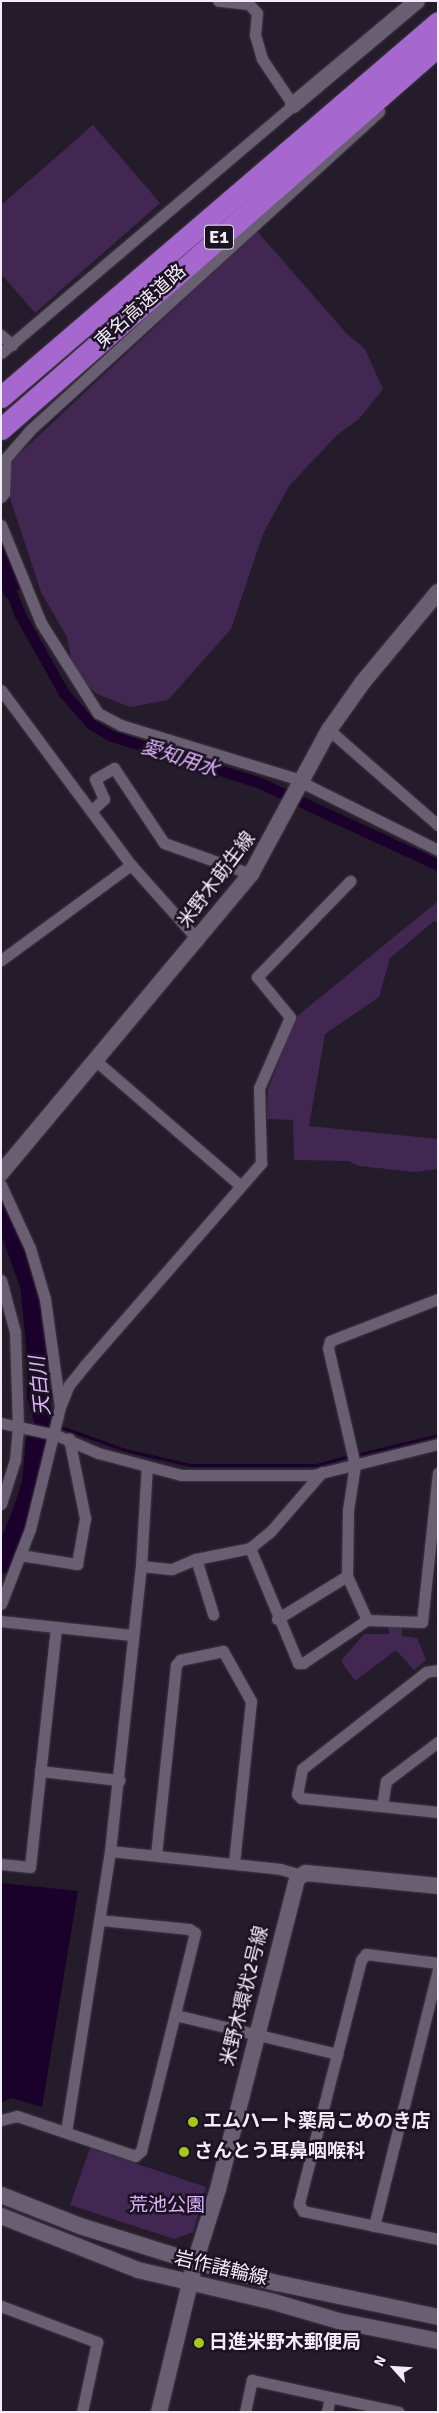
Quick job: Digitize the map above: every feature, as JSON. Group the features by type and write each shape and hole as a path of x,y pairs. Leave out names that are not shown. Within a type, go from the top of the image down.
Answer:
{"highway":[{"name":"東名高速道路","path":"1,397 438,22"},
{"name":"東名高速道路","path":"1,429 438,46"}],"main road":[{"path":"293,105 418,1"},
{"name":"米野木莇生線","path":"1,1173 198,940 251,874 288,810 329,730 363,682 438,592"},
{"path":"301,1875 438,1886"},
{"name":"米野木環状2号線","path":"159,2412 195,2262 218,2189 295,1884 301,1875"},
{"name":"岩作諸輪線","path":"1,2195 80,2226 195,2262 277,2283 438,2317"},
{"name":"岩作諸輪線","path":"1,2216 138,2270 339,2321 438,2341"}],"street":[{"path":"1,353 293,105 262,59 255,35 256,13 249,4 218,1"},
{"path":"1,498 4,494 5,459 30,432 438,58"},
{"path":"1,335 12,345"},
{"path":"1,525 41,623 82,692 98,713 121,726 301,783 438,850"},
{"path":"1,690 131,865 198,940"},
{"path":"329,730 438,825"},
{"path":"91,811 104,799 95,778 114,768 164,843 251,874"},
{"path":"1,960 131,865"},
{"path":"60,1407 70,1385 84,1365 261,1163 259,1088 290,1017 257,977 350,881"},
{"path":"96,1061 241,1186"},
{"path":"1,1185 30,1248 45,1299 60,1407 56,1435 20,1555 1,1604"},
{"path":"1,1280 15,1332 18,1427 15,1460 1,1504"},
{"path":"368,1620 347,1576 348,1510 356,1465 328,1348 330,1340 438,1299"},
{"path":"1,1423 56,1435 98,1453 181,1474 322,1472 438,1444"},
{"path":"20,1555 77,1564 85,1518 69,1439"},
{"path":"66,2132 101,1920 119,1780 141,1566 147,1466"},
{"path":"141,1566 172,1568 196,1559 250,1548 270,1532 322,1472"},
{"path":"250,1548 278,1619 298,1663 303,1662 368,1620 422,1622 438,1473"},
{"path":"196,1559 213,1614"},
{"path":"278,1619 347,1576"},
{"path":"1,1621 133,1635"},
{"path":"1,1864 30,1867 56,1627"},
{"path":"156,1855 176,1665 180,1660 223,1651 251,1701 234,1863"},
{"path":"438,1670 426,1672 300,1772 297,1794 302,1798 438,1812"},
{"path":"382,1806 386,1782 438,1742"},
{"path":"40,1771 119,1780"},
{"path":"110,1851 234,1863 301,1875"},
{"path":"1,2120 17,2116 138,2156 195,1933 189,1929 101,1920"},
{"path":"438,1963 364,1956 299,2204 304,2211 438,2239"},
{"path":"374,2226 438,1970"},
{"path":"175,2015 337,2054"},
{"path":"2,2308 97,2342 82,2412"},
{"path":"245,2412 252,2380 399,2412"},
{"path":"326,2412 330,2397"}],"green space":[{"path":"93,125 160,203 35,313 1,274 1,205"},
{"path":"257,231 346,333 365,349 383,389 359,419 337,435 289,486 263,534 231,629 168,700 130,707 97,694 74,675 67,637 41,592 1,471"},
{"path":"438,901 438,923 434,921 390,958 379,997 325,1034 309,1126 438,1139 438,1169 415,1172 359,1166 348,1161 294,1160 293,1120 267,1119 268,1089 296,1017"},
{"path":"386,1624 402,1624 402,1636 417,1638 426,1660 414,1670 396,1650 355,1681 341,1661 364,1634 390,1634"},
{"name":"荒池公園","path":"90,2148 206,2187 193,2232 174,2239 70,2205"}],"shaded area":[{"path":"1,537 21,588 6,599 1,587"},
{"path":"1,1883 78,1891 42,2107 11,2098 1,2103"}],"waterway":[{"name":"愛知用水","path":"1,566 20,615 64,693 91,724 109,735 260,783 438,865"},
{"name":"天白川","path":"1,1205 30,1285 38,1364 37,1396 45,1424 36,1440 32,1483 22,1514 1,1564"},
{"name":"天白川","path":"45,1424 52,1425"},
{"path":"58,1426 125,1450 190,1465 316,1465 350,1456"},
{"path":"356,1455 438,1435"}],"place":[{"name":"エムハート薬局こめのき店","path":"193,2122"},
{"name":"さんとう耳鼻咽喉科","path":"184,2152"},
{"name":"日進米野木郵便局","path":"199,2343"}]}
